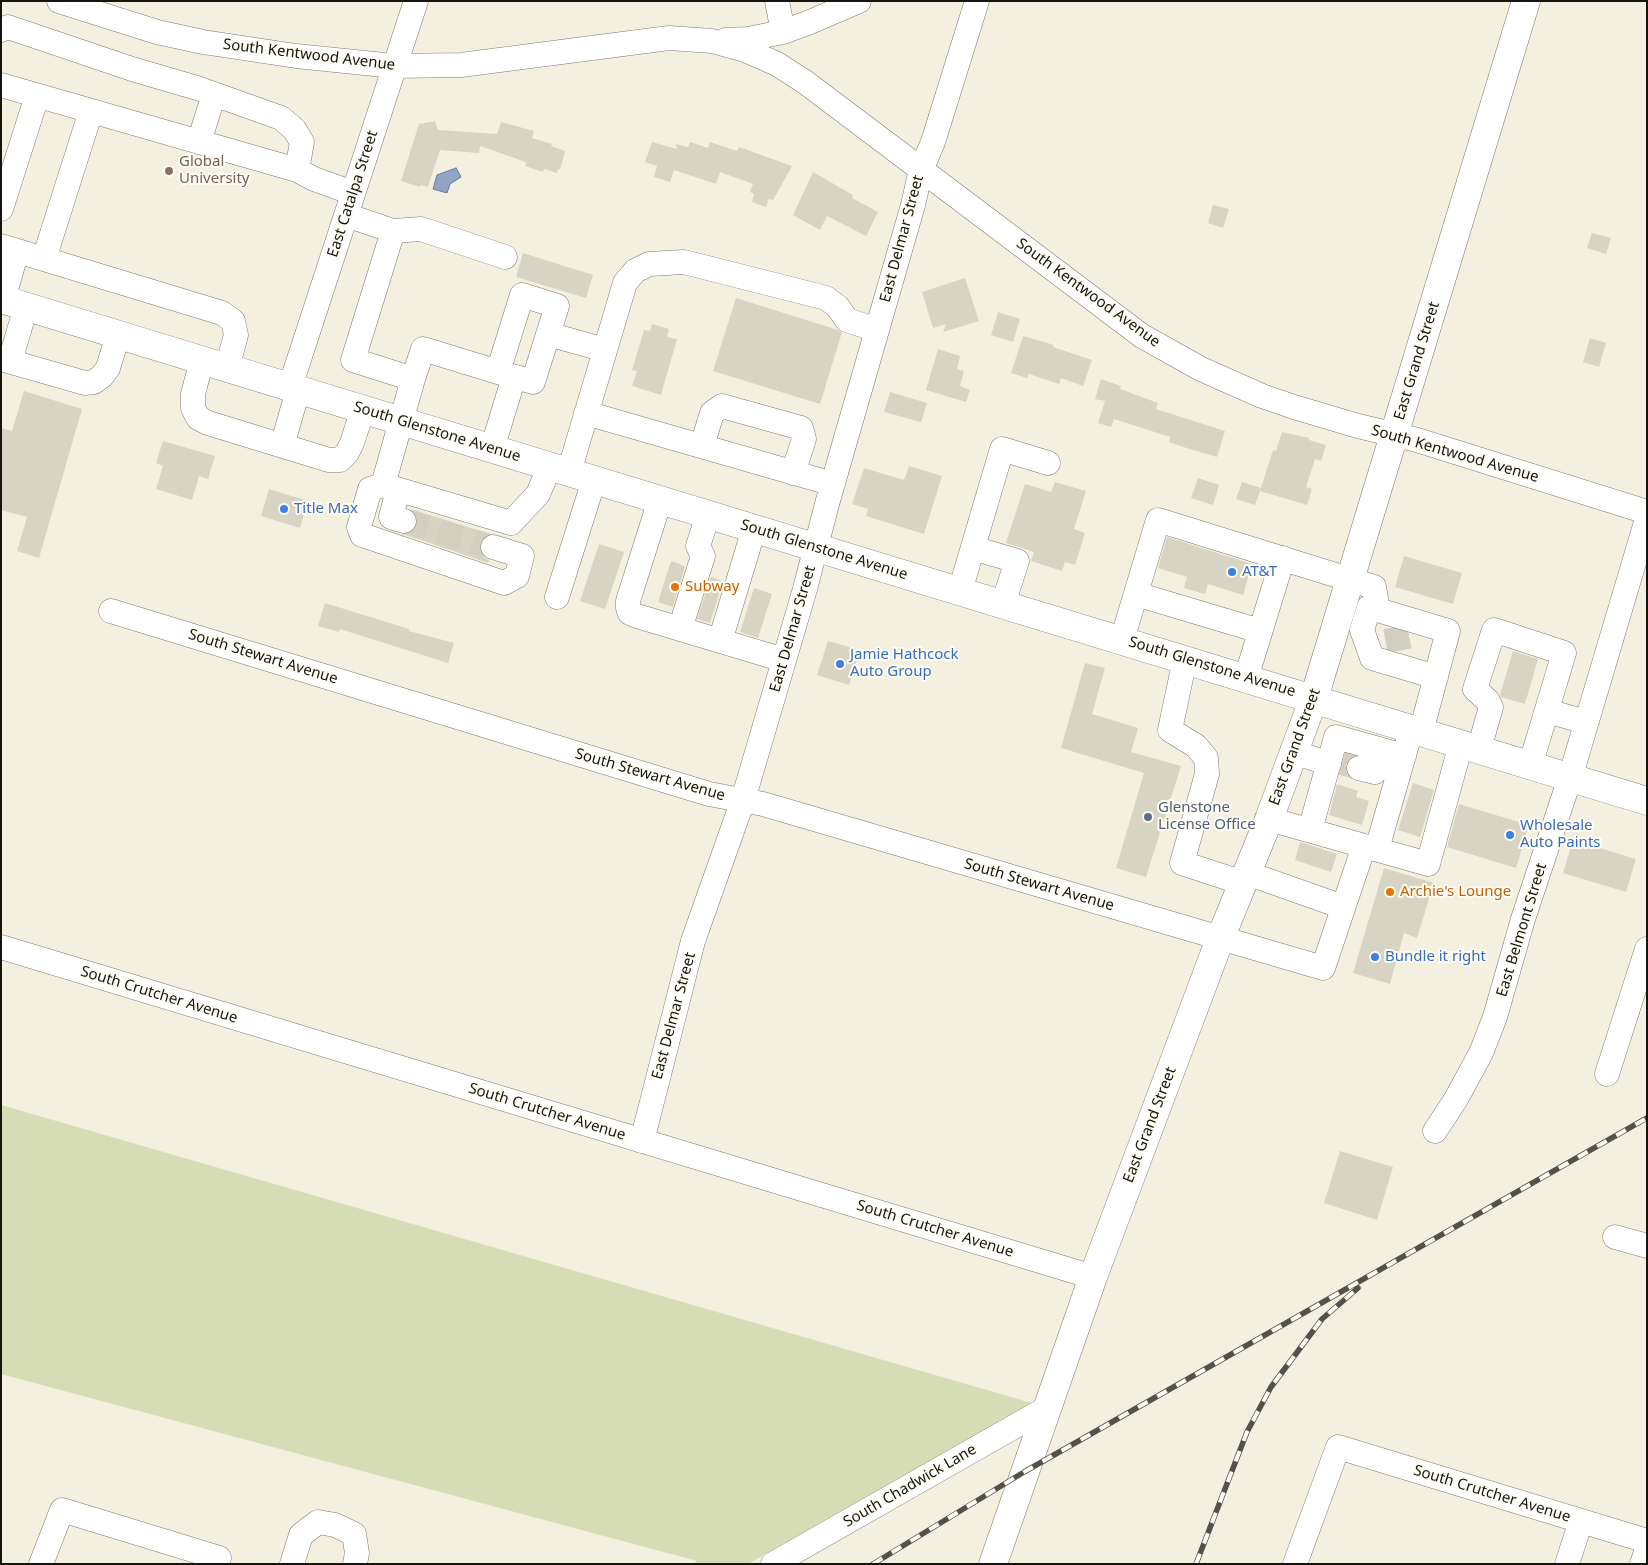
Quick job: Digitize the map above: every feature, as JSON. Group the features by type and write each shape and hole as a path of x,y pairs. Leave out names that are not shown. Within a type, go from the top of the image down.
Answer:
{"main road":[{"name":"East Grand Street","path":"993,1564 1093,1277 1220,939 1269,819 1314,698 1526,1"},
{"name":"South Glenstone Avenue","path":"10,302 1647,801"}],"street":[{"name":"South Kentwood Avenue","path":"59,1 157,32 203,42 296,56 394,66 461,65 669,38 712,41 748,39 783,32"},
{"name":"East Catalpa Street","path":"282,446 294,389 346,215 416,1"},
{"path":"777,1 783,32 859,1"},
{"name":"East Delmar Street","path":"642,1141 693,942 743,800 913,205 921,170 933,142 977,1"},
{"path":"1,30 8,27 132,69 214,94 281,118 294,129 302,142 297,170"},
{"name":"South Kentwood Avenue","path":"712,41 745,50 791,72 1142,336 1171,353 1231,383 1286,405 1350,424 1395,434 1647,512"},
{"path":"1,86 297,170 314,179 353,192"},
{"path":"199,142 214,94"},
{"path":"1,209 37,96"},
{"path":"44,259 90,111"},
{"path":"346,215 394,231 421,229 505,257"},
{"path":"394,231 353,360 413,379"},
{"path":"118,335 108,368 94,382 86,383 6,360 10,302 9,249 222,313 233,321 236,335 193,394 193,408 198,418 208,423 329,460 340,460 352,443 363,409"},
{"path":"557,598 571,473 586,413 625,283 635,271 649,264 684,262 826,298 837,306 847,320 877,330"},
{"path":"404,521 391,517 391,487 402,421 423,349 506,374 533,382 557,306 522,295 506,374 492,449"},
{"path":"548,334 605,350"},
{"path":"702,446 712,412 722,406 801,428 804,439 793,472"},
{"path":"586,413 833,484"},
{"path":"960,591 1002,450 1048,463"},
{"path":"511,523 391,487 370,490 359,527 362,535 504,583 517,576 522,556 498,549 511,523 538,494 571,473"},
{"path":"660,500 628,601 630,613 784,660"},
{"path":"680,629 703,556 698,546 708,514"},
{"name":"East Belmont Street","path":"1435,1131 1456,1099 1481,1053 1495,1017 1523,920 1570,778 1647,519"},
{"path":"1122,640 1158,520 1351,578 1374,587 1388,617"},
{"path":"720,641 754,528"},
{"path":"973,548 1017,561 1003,604"},
{"path":"1246,678 1282,558"},
{"path":"1136,594 1260,631"},
{"path":"1185,659 1170,730 1196,746 1206,758 1207,774 1182,863 1245,878 1343,907 1370,848 1398,754 1416,730 1436,677 1448,631 1388,617 1369,607 1362,630 1372,658 1403,664 1436,677"},
{"name":"South Stewart Avenue","path":"111,611 709,794 763,804 1323,968 1343,907"},
{"path":"1269,819 1428,864 1470,747 1491,707 1488,700 1475,689 1494,630 1564,653 1530,766"},
{"path":"1347,740 1355,711"},
{"path":"1547,711 1586,722"},
{"path":"1310,830 1343,769 1336,737 1398,754"},
{"path":"1294,752 1343,769 1398,754"},
{"name":"South Crutcher Avenue","path":"1,947 1093,1277"},
{"path":"1606,1074 1647,949"},
{"path":"1615,1237 1647,1246"},
{"name":"South Chadwick Lane","path":"773,1564 1047,1408"},
{"name":"South Crutcher Avenue","path":"1295,1564 1338,1447 1647,1542"},
{"path":"41,1564 62,1510 219,1558"},
{"path":"1567,1564 1581,1521"},
{"path":"292,1564 301,1535 318,1522 335,1525 354,1534 357,1553 355,1564"},
{"path":"1642,1564 1647,1549"}],"green space":[{"path":"1,1105 1032,1403 748,1564 694,1564 697,1561 1,1374"}],"water":[{"path":"456,168 461,177 450,184 447,193 433,189 437,175"}],"building":[{"path":"435,121 438,130 497,134 501,122 534,131 532,138 552,144 551,146 565,151 560,170 558,169 557,173 544,169 543,172 525,166 526,162 480,146 479,153 440,150 428,187 421,185 420,187 401,181 419,124"},
{"path":"652,142 677,149 676,144 688,147 690,142 708,148 710,142 737,151 739,147 792,166 773,200 769,199 766,207 752,202 754,194 750,192 753,184 720,172 716,184 674,170 670,182 654,177 657,166 645,162"},
{"path":"813,172 853,195 852,198 878,212 866,236 827,216 820,230 793,215"},
{"path":"1213,205 1229,209 1223,228 1208,223"},
{"path":"1592,233 1611,238 1606,254 1587,248"},
{"path":"523,253 593,275 586,298 516,277"},
{"path":"965,278 979,321 943,332 946,324 933,328 922,292"},
{"path":"736,298 842,332 820,404 713,371"},
{"path":"998,312 1020,319 1013,342 991,335"},
{"path":"652,324 669,329 667,337 677,339 661,395 632,386 637,371 632,370 644,330 650,331"},
{"path":"1023,336 1054,345 1053,347 1092,360 1083,386 1061,378 1059,384 1029,374 1027,378 1011,373"},
{"path":"1590,338 1606,343 1599,367 1583,362"},
{"path":"938,349 960,356 957,369 964,371 960,386 970,390 966,402 926,390"},
{"path":"1101,379 1121,386 1120,389 1158,403 1156,409 1225,431 1217,457 1169,442 1170,437 1114,419 1111,427 1098,423 1105,401 1095,399"},
{"path":"24,391 82,409 39,558 17,551 27,517 1,510 1,428 12,431"},
{"path":"890,392 927,403 921,422 884,412"},
{"path":"1282,432 1309,438 1309,440 1326,445 1321,461 1315,459 1306,487 1312,489 1307,505 1260,491 1273,450 1276,451"},
{"path":"163,441 215,456 208,479 199,476 192,500 156,489 163,466 156,463"},
{"path":"909,466 942,476 924,534 866,516 868,509 852,504 864,468 904,480"},
{"path":"1198,478 1219,485 1213,505 1191,498"},
{"path":"1055,482 1086,491 1074,529 1085,533 1075,565 1065,562 1062,571 1031,561 1034,552 1006,543 1025,484 1051,492"},
{"path":"1242,482 1261,488 1255,505 1236,499"},
{"name":"Title Max","path":"269,489 308,501 300,528 261,516"},
{"path":"411,509 490,534 483,537 480,543 480,550 483,557 489,560 488,563 403,534 413,531 417,525 417,517"},
{"path":"1167,537 1252,564 1243,595 1208,584 1205,594 1184,588 1187,577 1158,568"},
{"path":"599,544 624,552 605,609 580,601"},
{"path":"1404,556 1462,573 1453,604 1395,587"},
{"path":"671,561 685,566 673,607 658,602"},
{"path":"711,577 723,581 710,623 697,619"},
{"path":"754,588 772,594 758,638 740,632"},
{"path":"325,603 409,629 409,631 454,643 448,663 340,629 339,632 318,626"},
{"path":"828,641 860,650 849,685 817,675"},
{"path":"1513,651 1538,659 1525,704 1501,697 1500,695"},
{"path":"1085,663 1105,668 1092,714 1138,728 1131,752 1181,766 1146,877 1116,868 1144,773 1061,748"},
{"path":"1413,783 1434,790 1420,837 1398,830"},
{"path":"1337,784 1358,791 1356,797 1369,801 1362,825 1329,815"},
{"path":"1459,804 1529,825 1516,868 1447,847"},
{"path":"1573,840 1636,859 1626,892 1563,873"},
{"path":"1300,842 1337,854 1331,872 1295,860"},
{"path":"1384,868 1434,883 1417,938 1404,933 1390,984 1353,973"},
{"path":"1340,1151 1393,1167 1377,1220 1324,1203"}],"tunnel":[{"path":"404,521 493,547"},
{"path":"1395,627 1402,662"},
{"path":"1342,763 1359,768"}],"railway":[{"path":"873,1564 1024,1472 1647,1118"},
{"path":"1196,1564 1247,1432 1271,1387 1322,1319 1358,1288"}],"place":[{"name":"Global University","path":"169,171"},
{"name":"Title Max","path":"284,509"},
{"name":"AT&T","path":"1232,572"},
{"name":"Subway","path":"675,587"},
{"name":"Jamie Hathcock Auto Group","path":"840,664"},
{"name":"Glenstone License Office","path":"1148,817"},
{"name":"Wholesale Auto Paints","path":"1510,835"},
{"name":"Archie's Lounge","path":"1390,892"},
{"name":"Bundle it right","path":"1375,957"}]}
